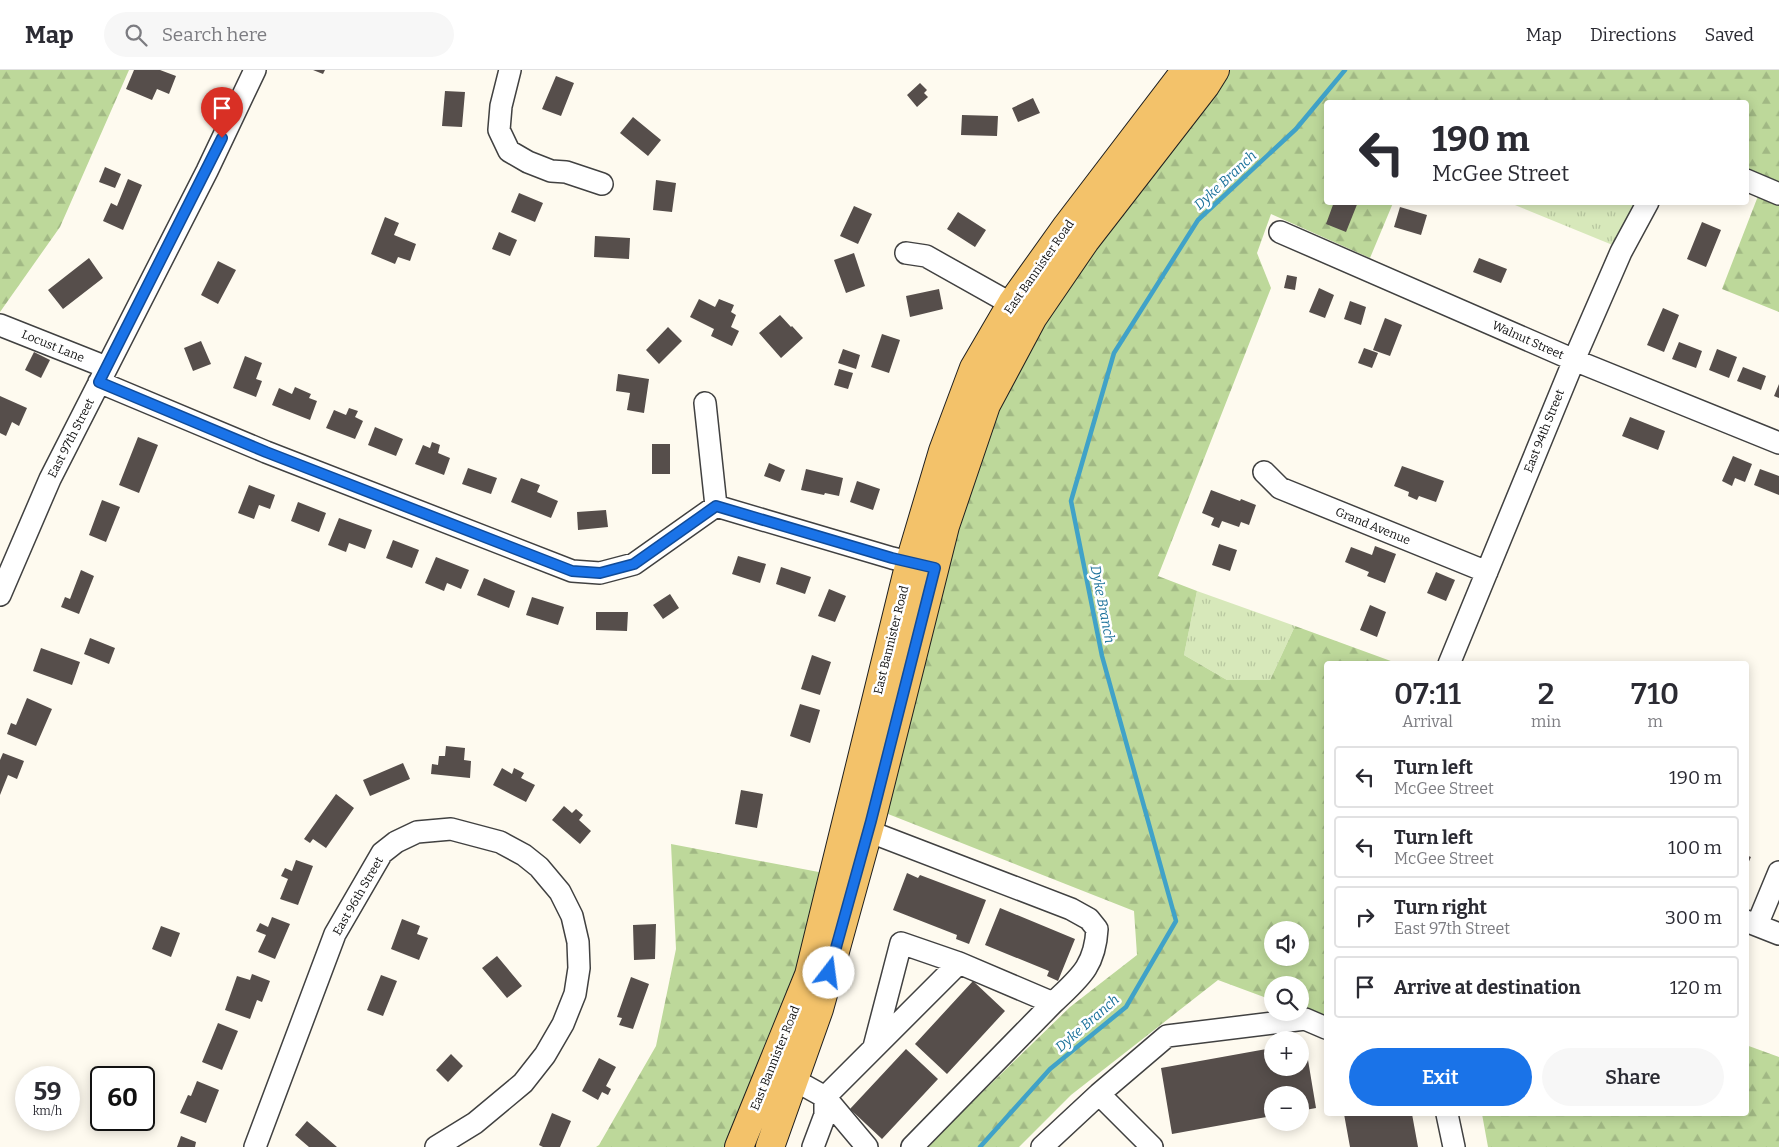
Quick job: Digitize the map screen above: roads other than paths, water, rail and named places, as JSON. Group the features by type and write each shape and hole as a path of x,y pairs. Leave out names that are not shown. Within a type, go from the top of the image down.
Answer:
{"main road":[{"name":"East Bannister Road","path":"1022,310 1066,226 1186,70"},
{"name":"East Bannister Road","path":"739,1147 819,1009 868,831 923,565 943,451 974,368 1022,310 1085,241 1205,86 1215,70"},
{"name":"East Bannister Road","path":"770,1147 783,1073 923,565"}],"street":[{"name":"East 97th Street","path":"0,595 50,478 207,171 255,70"},
{"path":"510,70 501,106 498,130 509,151 528,162 551,171 566,172 602,184"},
{"path":"1749,181 1779,194"},
{"name":"East 94th Street","path":"1450,661 1574,360 1621,252 1646,205"},
{"name":"Walnut Street","path":"1280,232 1574,360 1779,443"},
{"path":"906,253 926,256 1022,310"},
{"name":"Locust Lane","path":"0,325 266,452 572,571 600,573 634,564 716,506"},
{"path":"705,403 716,506 923,565"},
{"name":"Grand Avenue","path":"1264,472 1280,488 1487,572"},
{"name":"East 96th Street","path":"255,1147 335,934 382,853 396,842 417,832 451,829 500,842 524,855 539,867 560,892 572,916 578,942 579,968 575,994 563,1024 545,1054 522,1082 475,1123 436,1147"},
{"path":"868,831 1071,909 1089,919 1097,929 1096,946 1091,960 1081,976 912,1147"},
{"path":"1779,872 1752,923 1779,934"},
{"path":"874,1048 901,943 959,963 1053,1003"},
{"path":"813,1147 825,1115 825,1097 959,963"},
{"path":"1042,1147 1099,1094 1167,1036 1305,1018 1324,1027"},
{"path":"783,1073 825,1097 867,1147"},
{"path":"1099,1094 1152,1147"},
{"path":"1447,1116 1454,1147"}],"waterway":[{"name":"Dyke Branch","path":"980,1147 1050,1069 1126,1007 1176,921 1102,656 1071,501 1114,353 1198,220 1296,129 1345,70"}]}
